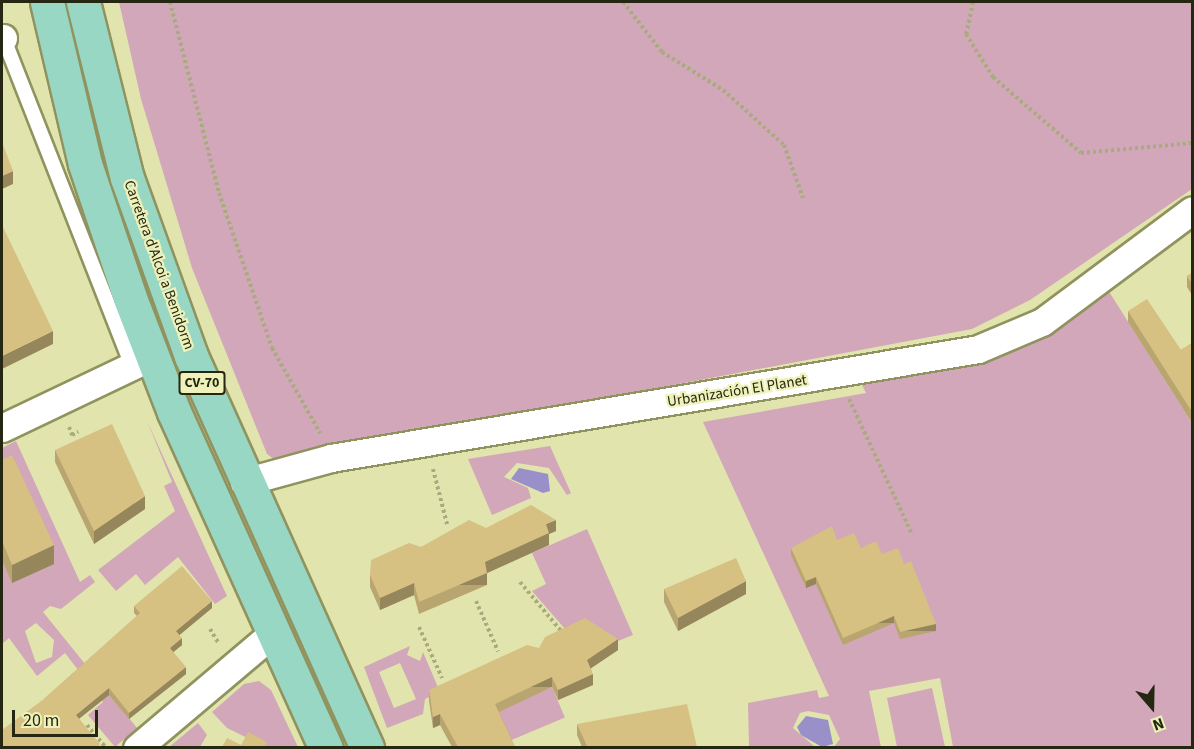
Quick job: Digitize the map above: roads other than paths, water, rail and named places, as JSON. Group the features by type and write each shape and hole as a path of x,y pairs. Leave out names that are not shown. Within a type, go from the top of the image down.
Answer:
{"main road":[{"name":"CV-70","path":"47,2 85,164 142,360 326,747"},
{"name":"Carretera d'Alcoi a Benidorm","path":"83,2 142,225 244,482 367,747"}],"street":[{"name":"Urbanización El Planet","path":"244,482 331,458 978,349 1042,322 1192,210"},
{"path":"2,428 142,360"},
{"path":"137,747 273,633"}],"lane":[{"path":"2,37 142,360"}]}
